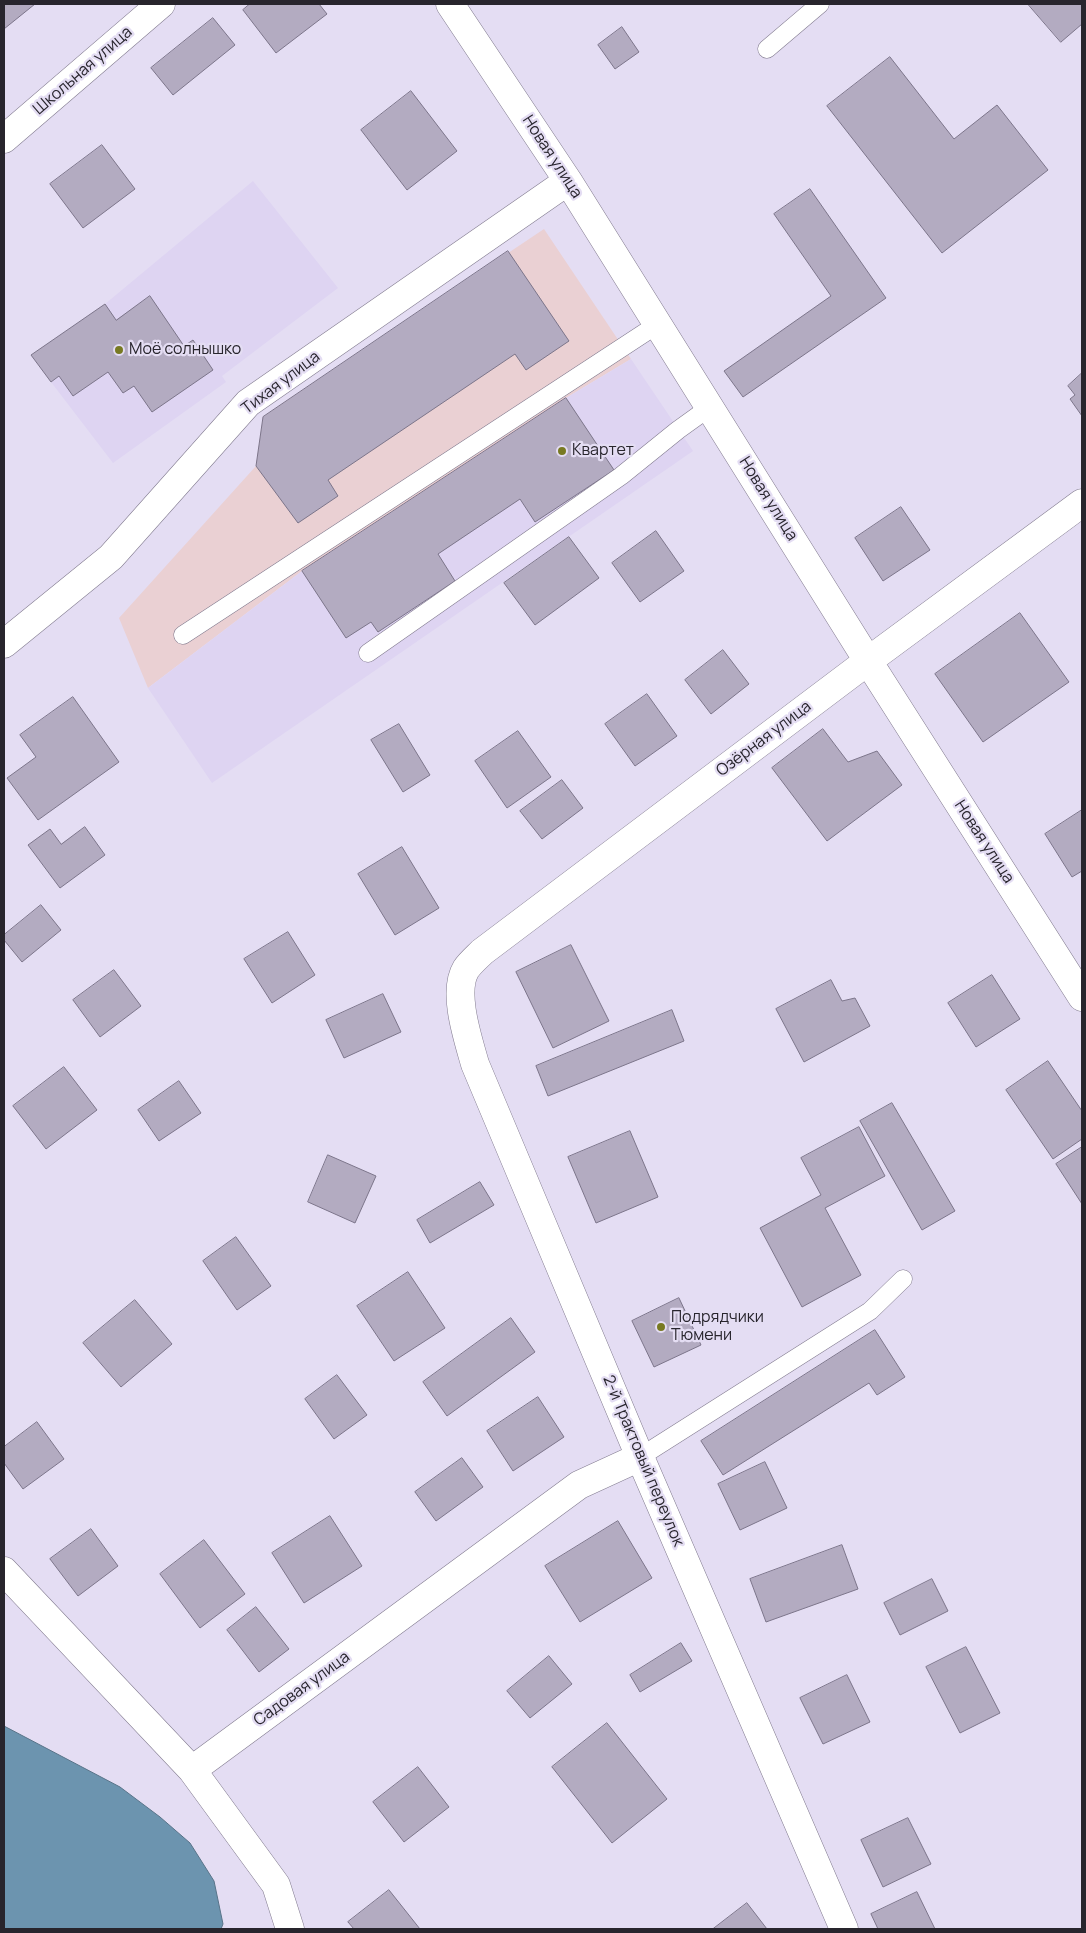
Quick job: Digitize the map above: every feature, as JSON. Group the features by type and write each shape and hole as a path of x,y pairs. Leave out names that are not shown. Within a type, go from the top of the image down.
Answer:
{"street":[{"name":"Школьная улица","path":"4,139 162,4"},
{"name":"Новая улица","path":"450,4 568,181 868,661 1082,997"},
{"name":"Тихая улица","path":"4,644 111,558 248,403 568,181"},
{"name":"Озёрная улица","path":"460,987 466,970 482,952 868,661 1082,503"},
{"name":"2-й Трактовый переулок","path":"460,987 464,1025 475,1064 640,1457 844,1929"},
{"name":"Садовая улица","path":"192,1770 579,1484 640,1457"},
{"path":"4,1571 192,1770 276,1886 290,1929"}],"lane":[{"path":"767,49 820,4"},
{"path":"183,635 658,324"},
{"path":"368,653 621,476 710,407"},
{"path":"640,1457 870,1311 903,1280"}],"shaded area":[{"path":"253,181 338,288 222,376 226,382 113,463 32,355 105,304"},
{"path":"544,229 631,359 566,398 302,571 148,688 119,618 256,466 263,417"},
{"name":"Квартет","path":"631,359 693,451 212,783 148,688 302,571 566,398"}],"water":[{"path":"4,1726 120,1787 160,1817 190,1843 214,1881 223,1924 221,1929 4,1929"}],"building":[{"path":"4,4 35,4 4,29"},
{"path":"250,4 319,4 327,14 276,53 243,10"},
{"path":"1028,4 1082,4 1082,24 1061,42"},
{"path":"213,18 235,45 173,95 151,68"},
{"path":"622,27 639,52 615,69 598,45"},
{"path":"890,57 954,139 997,105 1048,170 942,253 827,106"},
{"path":"411,91 457,151 407,190 361,130"},
{"path":"102,145 135,189 83,228 50,184"},
{"path":"810,189 886,298 743,397 724,371 831,296 774,214"},
{"path":"508,251 569,341 526,370 515,354 328,480 338,496 298,523 256,466 263,417"},
{"name":"Моё солнышко","path":"150,296 184,346 193,340 213,370 152,412 134,386 123,393 108,372 73,396 59,376 51,382 31,355 105,304 116,320"},
{"path":"1082,373 1082,416 1070,399 1075,395 1068,386"},
{"path":"566,398 614,470 535,522 520,499 438,554 455,581 378,632 371,622 346,638 302,571"},
{"path":"901,507 930,550 883,581 855,538"},
{"path":"656,531 684,571 640,602 612,563"},
{"path":"569,537 599,578 535,625 504,583"},
{"path":"1020,613 1069,682 983,742 935,674"},
{"path":"723,650 749,684 711,714 685,680"},
{"path":"647,694 677,736 635,766 605,724"},
{"path":"73,697 119,762 38,820 7,778 36,757 20,735"},
{"path":"399,724 430,775 403,792 371,740"},
{"path":"823,729 848,762 877,751 902,785 827,841 772,768"},
{"path":"518,731 551,777 507,808 475,761"},
{"path":"562,780 583,808 542,839 520,811"},
{"path":"1082,810 1082,871 1072,877 1045,834"},
{"path":"85,827 105,855 60,888 28,845 50,829 61,844"},
{"path":"402,847 439,908 395,935 358,874"},
{"path":"41,905 61,930 22,962 4,940 4,935"},
{"path":"288,932 315,975 272,1003 244,959"},
{"path":"571,945 609,1021 553,1048 516,972"},
{"path":"114,970 141,1006 100,1037 73,1000"},
{"path":"992,975 1020,1019 976,1047 948,1003"},
{"path":"831,980 842,1001 855,998 870,1026 804,1062 776,1009"},
{"path":"383,994 401,1032 344,1058 326,1020"},
{"path":"672,1010 684,1041 548,1096 536,1066"},
{"path":"1048,1061 1082,1111 1082,1139 1053,1159 1006,1090"},
{"path":"64,1067 97,1110 46,1149 13,1106"},
{"path":"179,1081 201,1113 159,1141 138,1110"},
{"path":"892,1103 955,1211 922,1230 860,1121"},
{"path":"859,1127 885,1176 825,1208 861,1275 802,1307 760,1228 821,1195 801,1158"},
{"path":"630,1131 658,1197 596,1223 568,1157"},
{"path":"1082,1147 1082,1204 1056,1164"},
{"path":"328,1155 376,1176 355,1223 308,1202"},
{"path":"480,1182 494,1205 430,1243 417,1220"},
{"path":"236,1237 271,1286 237,1310 203,1261"},
{"path":"408,1272 445,1328 394,1361 357,1306"},
{"path":"679,1298 701,1345 654,1367 632,1321"},
{"path":"135,1300 172,1344 121,1387 83,1343"},
{"path":"511,1318 535,1352 447,1416 423,1382"},
{"path":"875,1330 905,1377 877,1395 869,1383 723,1475 701,1441"},
{"path":"337,1375 367,1415 334,1439 305,1399"},
{"path":"538,1397 564,1437 513,1471 487,1431"},
{"path":"37,1422 64,1459 23,1489 4,1463 4,1447"},
{"path":"462,1458 483,1487 436,1521 415,1492"},
{"path":"765,1462 787,1508 740,1530 718,1484"},
{"path":"330,1516 362,1566 304,1603 272,1553"},
{"path":"618,1521 652,1578 580,1622 545,1566"},
{"path":"91,1529 118,1566 78,1596 50,1559"},
{"path":"204,1540 245,1594 200,1628 160,1574"},
{"path":"842,1545 858,1589 766,1622 750,1579"},
{"path":"932,1579 948,1611 900,1635 884,1603"},
{"path":"256,1607 289,1649 259,1672 227,1630"},
{"path":"681,1643 692,1661 640,1692 630,1675"},
{"path":"966,1647 1000,1713 960,1733 926,1667"},
{"path":"549,1656 572,1684 530,1718 507,1691"},
{"path":"847,1675 870,1722 823,1744 800,1698"},
{"path":"607,1723 667,1799 612,1843 552,1767"},
{"path":"418,1767 449,1807 404,1842 373,1802"},
{"path":"908,1818 931,1864 883,1887 861,1840"},
{"path":"389,1890 420,1929 354,1929 348,1922"},
{"path":"917,1892 935,1929 878,1929 871,1914"},
{"path":"747,1903 767,1929 713,1929"}],"place":[{"name":"Моё солнышко","path":"119,350"},
{"name":"Квартет","path":"562,451"},
{"name":"Подрядчики Тюмени","path":"661,1327"}]}
